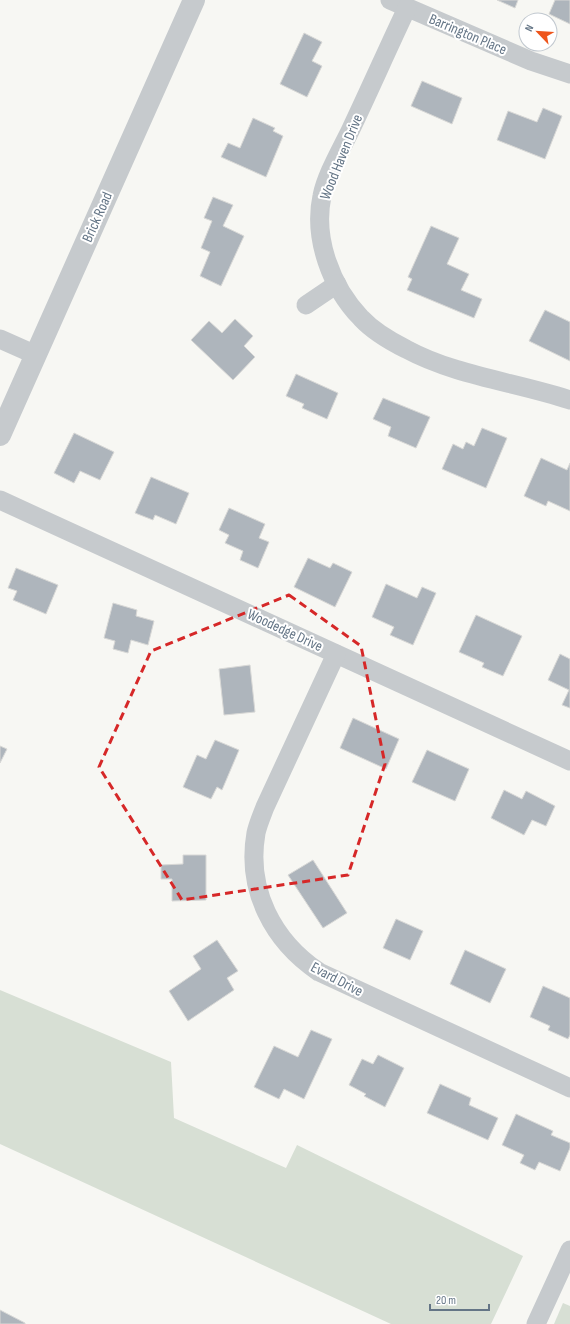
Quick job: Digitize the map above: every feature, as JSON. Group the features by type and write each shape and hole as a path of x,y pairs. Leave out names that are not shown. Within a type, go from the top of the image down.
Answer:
{"street":[{"name":"Brick Road","path":"0,435 194,0"},
{"name":"Barrington Place","path":"390,0 531,61 570,74"},
{"name":"Wood Haven Drive","path":"407,8 338,156 322,195 320,217 321,234 326,260 337,284 361,318 383,336 406,350 458,370 539,390 570,400"},
{"path":"306,305 337,284"},
{"path":"0,339 36,355"},
{"name":"Woodedge Drive","path":"0,500 570,761"},
{"name":"Evard Drive","path":"336,654 265,807 256,832 254,857 256,883 264,909 283,940 292,951 319,972 570,1088"},
{"path":"536,1324 570,1250"}],"highlighted area":[{"path":"289,595 361,646 385,764 348,875 182,900 99,767 151,651"}],"shaded area":[{"path":"0,990 171,1062 174,1118 286,1168 297,1145 523,1256 491,1324 391,1324 0,1144"},
{"path":"563,1303 570,1306 570,1324 554,1324"}],"building":[{"path":"497,0 518,0 515,8"},
{"path":"555,0 570,0 570,24 558,18 558,12 550,12"},
{"path":"304,33 322,42 312,61 322,66 307,97 280,84"},
{"path":"422,81 462,98 452,124 411,106"},
{"path":"543,108 562,116 545,159 497,140 508,111 537,122"},
{"path":"253,118 275,128 273,131 283,136 266,177 221,157 228,143 240,148"},
{"path":"213,197 233,205 223,226 244,236 221,286 200,276 210,252 201,248 212,221 204,218"},
{"path":"431,226 459,238 447,264 469,274 461,290 482,299 474,318 407,290 412,279 408,277"},
{"path":"545,310 570,322 570,361 529,341"},
{"path":"235,319 253,336 244,346 255,357 233,380 191,340 209,321 222,333"},
{"path":"296,374 338,393 327,419 302,408 304,404 286,396"},
{"path":"383,398 430,417 416,448 388,436 391,427 373,419"},
{"path":"482,428 507,438 486,488 442,469 453,444 463,449 466,442 474,446"},
{"path":"74,433 114,452 100,480 80,471 74,483 54,473"},
{"path":"541,458 567,470 570,463 570,511 548,501 546,506 524,496"},
{"path":"151,477 189,493 176,524 155,515 153,520 135,513"},
{"path":"229,508 265,524 259,538 269,542 258,568 240,560 243,551 225,543 229,535 219,530"},
{"path":"308,558 330,568 333,563 352,572 335,607 294,587"},
{"path":"16,568 58,585 46,614 13,600 17,591 8,588"},
{"path":"386,584 417,598 422,587 436,593 413,645 390,635 394,627 372,617"},
{"path":"113,603 137,610 136,616 154,621 148,645 131,640 128,653 113,649 115,641 104,638"},
{"path":"476,615 522,636 503,676 482,667 484,663 459,652"},
{"path":"560,654 570,659 570,708 562,705 569,690 548,680"},
{"path":"250,665 255,712 224,715 219,669"},
{"path":"353,718 399,739 386,769 340,748"},
{"path":"215,740 239,750 222,790 217,787 211,799 183,787 197,755 206,759"},
{"path":"0,746 7,749 0,763"},
{"path":"427,750 469,769 455,801 412,782"},
{"path":"504,790 522,799 526,791 555,806 546,826 532,820 524,835 491,818"},
{"path":"183,855 206,855 206,900 172,901 172,879 161,879 161,865 183,864"},
{"path":"313,860 347,913 323,928 288,875"},
{"path":"396,919 423,931 410,960 383,948"},
{"path":"217,940 238,971 227,978 234,990 188,1021 169,991 201,969 193,956"},
{"path":"465,950 506,969 490,1003 450,984"},
{"path":"543,986 570,998 570,1035 568,1039 548,1030 550,1026 530,1017"},
{"path":"311,1030 332,1039 304,1099 284,1089 279,1099 254,1087 274,1046 298,1057"},
{"path":"378,1055 404,1068 385,1107 364,1096 366,1094 349,1085 362,1059 373,1064"},
{"path":"440,1084 471,1098 469,1105 498,1118 488,1140 427,1113"},
{"path":"516,1114 553,1131 551,1135 570,1143 570,1148 560,1171 539,1162 535,1170 520,1163 524,1155 502,1145"},
{"path":"0,1310 25,1323 25,1324 0,1324"}]}
